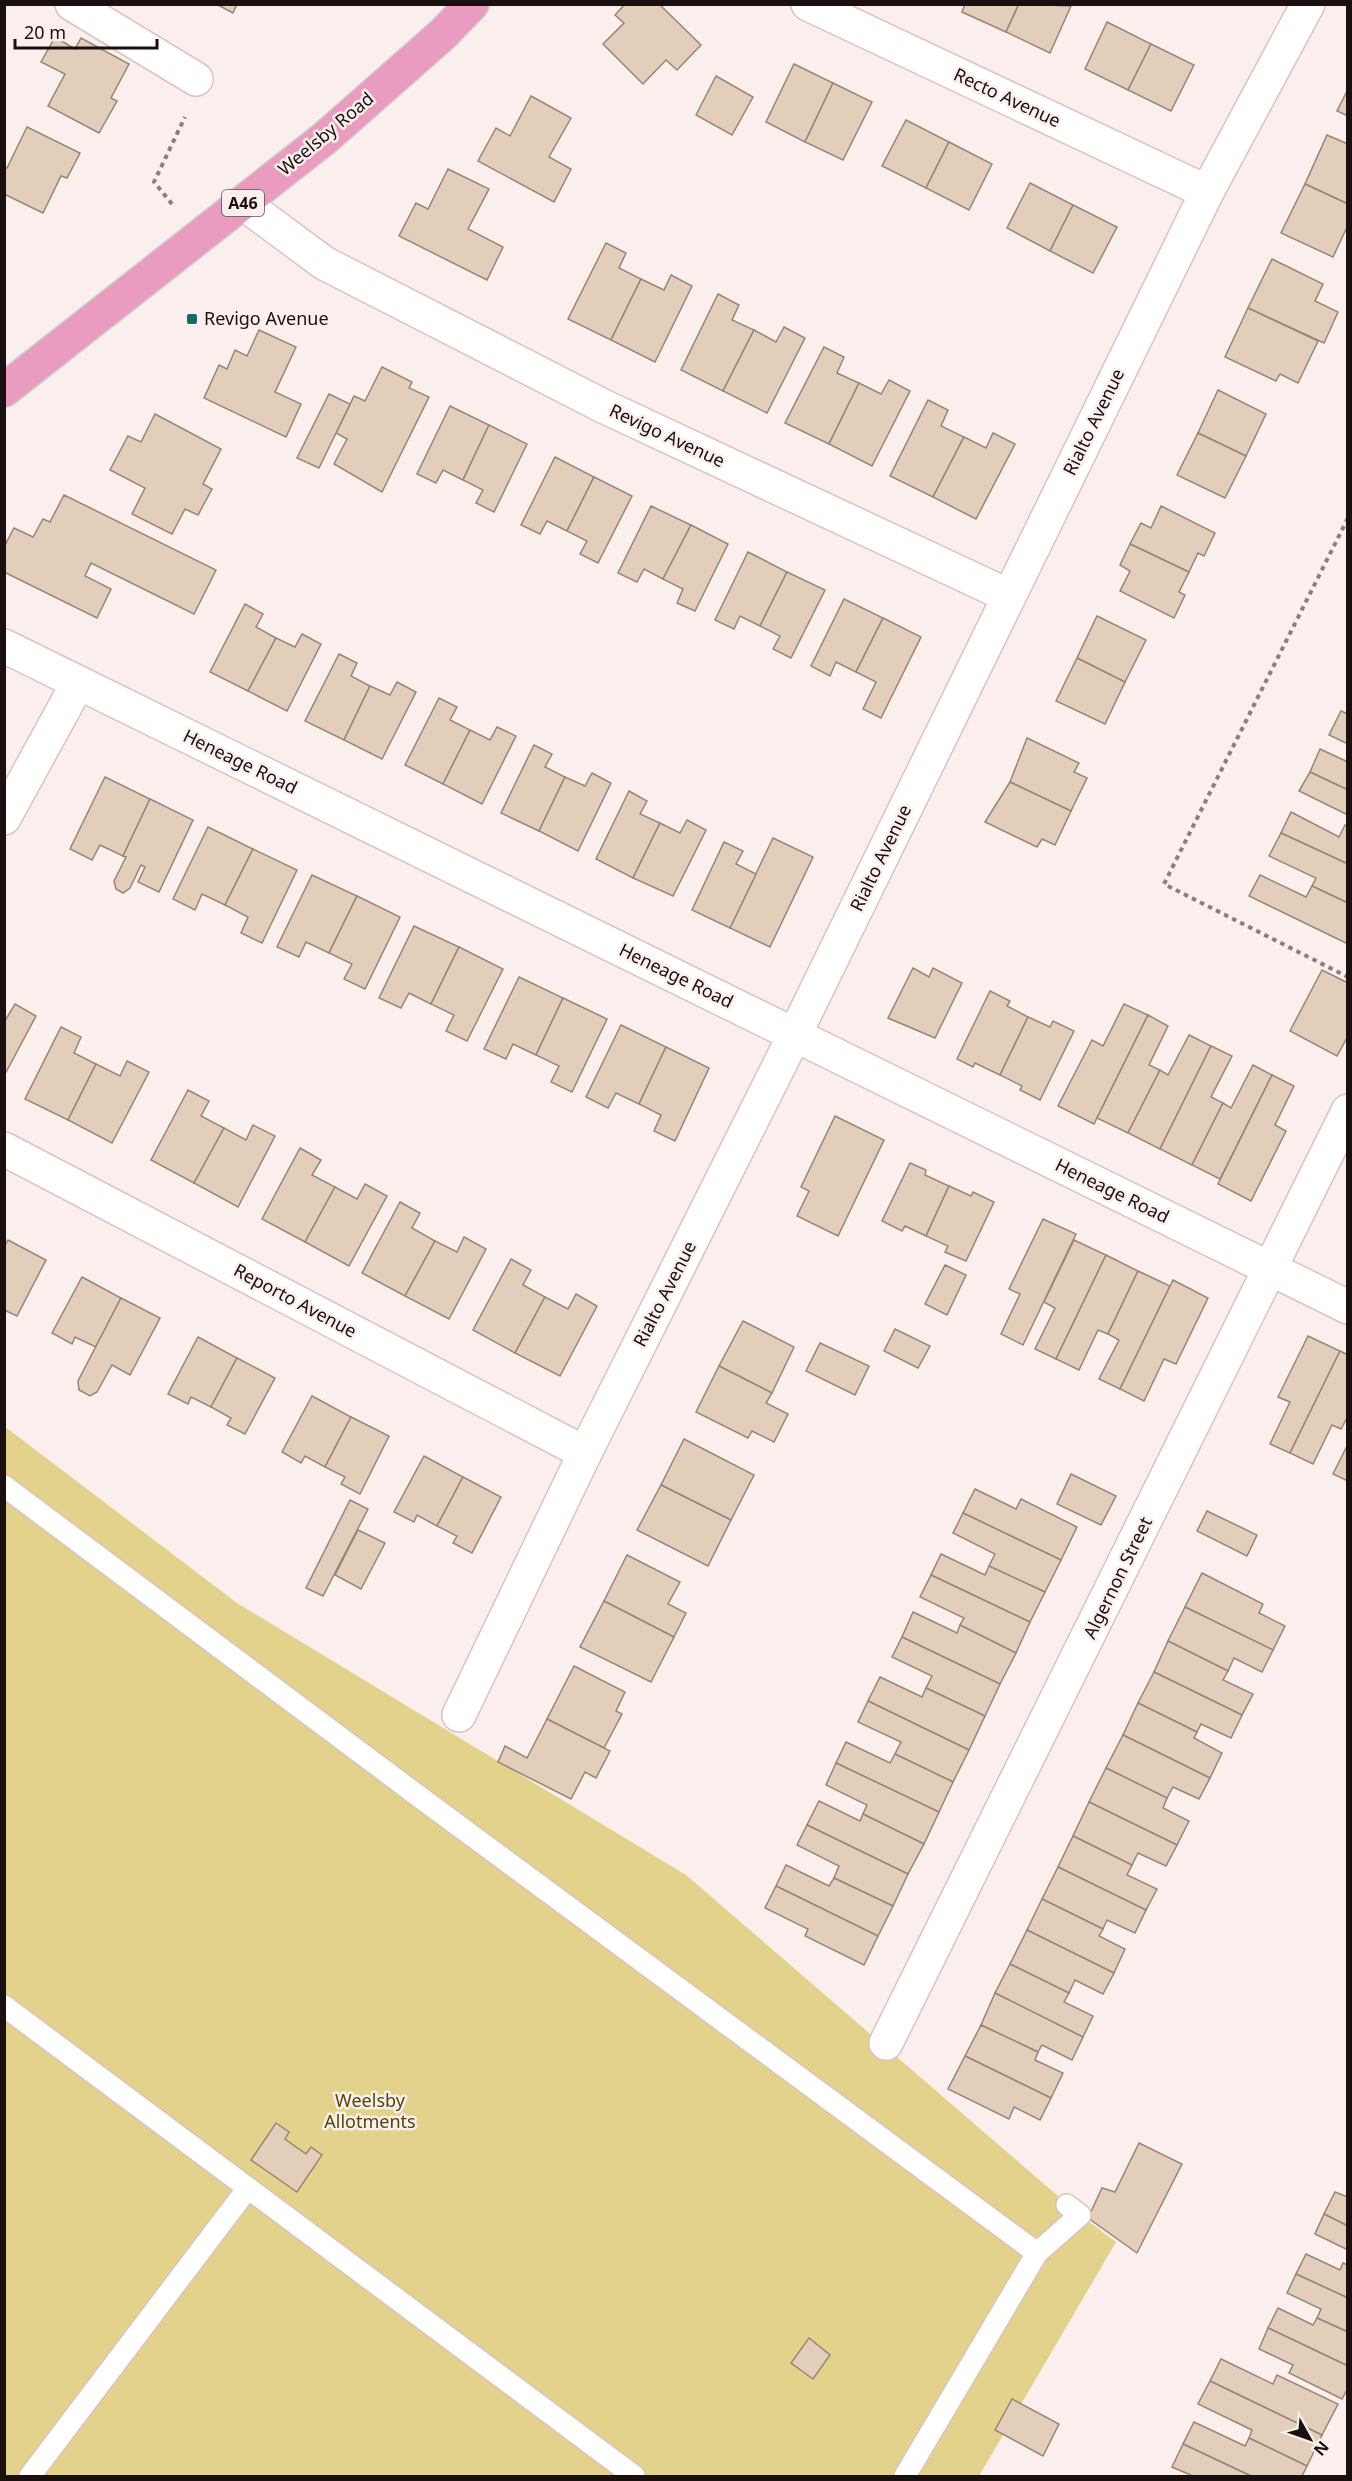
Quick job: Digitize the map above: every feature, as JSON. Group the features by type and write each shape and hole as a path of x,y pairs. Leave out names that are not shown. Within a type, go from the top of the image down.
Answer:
{"main road":[{"name":"Weelsby Road","path":"4,390 325,138 443,34 472,4"}],"street":[{"path":"72,4 196,78"},
{"name":"Recto Avenue","path":"808,4 1207,192"},
{"name":"Rialto Avenue","path":"459,1715 585,1453 795,1034 1207,192 1308,4"},
{"name":"Revigo Avenue","path":"243,203 324,263 344,274 603,406 1009,596"},
{"name":"Heneage Road","path":"4,646 1347,1307"},
{"path":"4,818 78,682"},
{"name":"Algernon Street","path":"886,2043 1271,1270 1347,1112"},
{"name":"Reporto Avenue","path":"4,1149 585,1453"}],"lane":[{"path":"4,1486 434,1808 1037,2253"},
{"path":"4,2006 633,2476"},
{"path":"30,2476 248,2188"},
{"path":"905,2476 1037,2253 1080,2215 1067,2205"}],"path":[{"path":"196,78 186,94 184,122 154,182 201,236"},
{"path":"1347,518 1164,884 1347,977"}],"green space":[{"name":"Weelsby Allotments","path":"4,1426 237,1603 686,1875 1080,2215 1116,2242 979,2476 5,2476"}],"building":[{"path":"216,4 237,4 233,13"},
{"path":"625,4 659,4 701,45 677,70 666,60 643,84 603,44 624,23 615,15"},
{"path":"965,4 1019,4 1006,32 962,12"},
{"path":"1019,4 1071,6 1050,53 1006,32"},
{"path":"1107,22 1151,44 1128,90 1085,69"},
{"path":"55,37 75,49 81,38 129,64 111,98 117,101 99,133 48,106 65,74 41,62"},
{"path":"1151,44 1194,65 1171,111 1128,90"},
{"path":"794,64 833,83 805,142 766,122"},
{"path":"716,76 753,97 732,135 696,115"},
{"path":"833,83 872,102 843,160 805,142"},
{"path":"1348,89 1348,116 1337,111"},
{"path":"531,96 571,118 549,157 571,169 554,202 478,161 496,128 510,136"},
{"path":"906,120 949,142 926,188 882,166"},
{"path":"27,127 80,153 67,178 61,176 43,213 4,194 4,167 7,168"},
{"path":"1327,135 1348,144 1348,204 1305,184"},
{"path":"949,142 992,164 969,210 926,188"},
{"path":"448,169 489,189 468,229 503,247 487,280 399,236 416,203 428,209"},
{"path":"1030,183 1073,205 1050,251 1007,228"},
{"path":"1305,184 1348,204 1348,225 1333,257 1281,233"},
{"path":"1073,205 1117,227 1093,273 1050,251"},
{"path":"606,243 626,253 619,268 641,279 611,340 568,319"},
{"path":"1272,259 1323,284 1315,301 1338,312 1324,343 1248,308"},
{"path":"671,275 692,286 655,362 611,340 641,279 664,290"},
{"path":"718,294 739,305 732,320 754,330 723,391 681,370"},
{"path":"1248,308 1318,341 1298,383 1280,374 1276,381 1225,357"},
{"path":"784,327 805,338 767,413 723,391 754,330 776,342"},
{"path":"259,330 296,347 275,392 301,404 286,437 204,398 219,365 227,369 235,350 247,356"},
{"path":"824,347 844,357 837,373 859,383 829,444 785,423"},
{"path":"382,367 412,382 409,388 429,397 382,492 334,464 347,439 336,433 354,396 365,401"},
{"path":"889,380 910,391 872,466 829,444 859,383 881,394"},
{"path":"1218,390 1266,414 1246,456 1198,433"},
{"path":"329,394 350,404 319,468 297,458"},
{"path":"928,400 948,410 941,426 964,437 933,497 890,476"},
{"path":"450,406 489,425 463,480 443,470 436,483 417,474"},
{"path":"155,414 221,449 203,484 212,489 198,515 185,509 172,534 132,514 145,488 110,470 128,436 141,442"},
{"path":"489,425 527,444 494,512 476,503 483,490 463,480"},
{"path":"993,433 1015,444 976,519 933,497 964,437 986,448"},
{"path":"1198,433 1246,456 1225,498 1177,475"},
{"path":"555,457 594,477 567,531 547,521 540,534 521,525"},
{"path":"594,477 632,496 598,563 580,554 587,541 567,531"},
{"path":"64,495 216,570 194,614 91,563 85,576 111,589 97,618 4,572 4,547 14,528 33,537 43,519 50,522"},
{"path":"651,506 691,525 663,579 644,569 637,582 618,573"},
{"path":"1161,506 1215,533 1204,556 1198,553 1189,572 1130,544 1141,523 1151,528"},
{"path":"691,525 728,544 695,611 677,603 683,589 663,579"},
{"path":"1130,544 1189,572 1179,592 1185,595 1174,618 1120,591 1130,571 1120,565"},
{"path":"748,552 787,572 760,626 740,616 734,629 715,620"},
{"path":"787,572 825,590 791,658 773,649 780,636 760,626"},
{"path":"844,599 883,618 856,672 836,662 830,676 811,666"},
{"path":"245,604 263,614 256,627 276,638 248,691 210,672"},
{"path":"1097,616 1146,640 1125,682 1077,658"},
{"path":"883,618 921,637 881,718 863,709 876,682 856,672"},
{"path":"302,634 321,644 287,711 248,691 276,638 295,647"},
{"path":"339,654 357,663 351,676 370,686 344,740 305,721"},
{"path":"1077,658 1125,682 1105,724 1056,701"},
{"path":"397,682 416,692 382,759 344,740 370,686 390,695"},
{"path":"439,698 457,707 450,720 470,730 443,784 405,765"},
{"path":"1341,711 1348,714 1348,744 1329,735"},
{"path":"497,727 516,736 482,804 443,784 470,730 490,740"},
{"path":"1027,738 1079,763 1074,772 1087,778 1071,811 1010,782"},
{"path":"534,745 552,754 545,767 565,777 539,831 501,813"},
{"path":"1320,749 1348,762 1348,790 1310,772"},
{"path":"1310,772 1348,790 1348,815 1299,791"},
{"path":"592,773 611,783 578,851 539,831 565,777 585,786"},
{"path":"105,777 150,799 123,856 100,845 92,860 70,849"},
{"path":"1010,782 1071,811 1055,845 1042,839 1037,847 985,822"},
{"path":"629,791 647,801 640,814 660,823 633,878 596,859"},
{"path":"150,799 193,820 159,892 138,882 145,867 141,865 130,888 123,893 116,889 114,881 126,857 123,856"},
{"path":"1291,812 1339,837 1345,825 1348,827 1348,864 1281,833"},
{"path":"687,820 706,830 673,896 633,878 660,823 680,833"},
{"path":"208,827 253,849 225,905 202,894 195,910 173,899"},
{"path":"1281,833 1348,864 1348,903 1312,886 1316,878 1269,856"},
{"path":"773,838 813,857 770,947 730,928"},
{"path":"724,842 743,851 736,864 756,874 730,928 692,910"},
{"path":"253,849 297,870 262,943 241,933 248,917 225,905"},
{"path":"312,875 357,896 329,953 306,942 299,957 277,947"},
{"path":"1260,875 1306,897 1312,886 1348,903 1348,944 1249,896"},
{"path":"357,896 400,917 365,989 344,979 352,964 329,953"},
{"path":"414,926 459,947 431,1004 409,993 401,1008 379,998"},
{"path":"459,947 503,969 467,1041 446,1031 454,1015 431,1004"},
{"path":"913,968 929,977 933,968 962,983 935,1038 888,1018"},
{"path":"1322,970 1348,983 1348,1036 1337,1056 1290,1031"},
{"path":"519,977 563,998 536,1055 513,1044 506,1059 484,1049"},
{"path":"990,991 1010,1001 1007,1006 1028,1017 1000,1075 975,1063 973,1067 957,1059"},
{"path":"563,998 607,1019 572,1092 551,1082 559,1066 536,1055"},
{"path":"15,1004 36,1016 4,1076 4,1018 6,1019"},
{"path":"1124,1004 1148,1015 1094,1124 1058,1106 1092,1040 1103,1046"},
{"path":"1148,1015 1168,1026 1149,1065 1160,1070 1128,1133 1097,1118"},
{"path":"1028,1017 1050,1027 1053,1021 1074,1031 1040,1100 1020,1090 1022,1086 1000,1075"},
{"path":"621,1025 666,1047 639,1104 616,1093 608,1108 586,1097"},
{"path":"61,1027 81,1037 74,1053 96,1064 68,1120 25,1099"},
{"path":"1189,1035 1211,1046 1160,1149 1128,1133 1160,1070 1168,1075"},
{"path":"1211,1046 1232,1056 1211,1097 1223,1103 1192,1165 1160,1149"},
{"path":"666,1047 709,1068 675,1141 654,1131 661,1115 639,1104"},
{"path":"127,1061 149,1072 112,1143 68,1120 96,1064 120,1076"},
{"path":"1253,1065 1272,1075 1220,1179 1192,1165 1223,1103 1231,1108"},
{"path":"1272,1075 1294,1086 1275,1125 1286,1131 1251,1201 1218,1184"},
{"path":"188,1090 209,1101 201,1116 224,1128 194,1183 151,1160"},
{"path":"835,1116 884,1140 838,1236 797,1216 809,1191 801,1187"},
{"path":"253,1125 275,1136 238,1207 194,1183 224,1128 246,1140"},
{"path":"300,1148 321,1160 312,1175 335,1187 305,1242 262,1219"},
{"path":"910,1163 926,1170 925,1175 949,1186 926,1236 905,1226 902,1231 882,1221"},
{"path":"365,1184 387,1196 349,1266 305,1242 335,1187 357,1199"},
{"path":"949,1186 971,1196 973,1192 994,1202 966,1261 945,1252 948,1246 926,1236"},
{"path":"400,1202 420,1213 412,1228 435,1241 405,1296 362,1273"},
{"path":"1043,1219 1076,1234 1023,1345 1001,1334 1020,1294 1009,1289"},
{"path":"464,1237 486,1249 449,1319 405,1296 435,1241 457,1252"},
{"path":"8,1240 46,1260 17,1316 4,1310 4,1247"},
{"path":"1074,1240 1106,1255 1056,1359 1035,1349 1055,1308 1044,1302"},
{"path":"1106,1255 1138,1271 1108,1334 1098,1330 1079,1370 1056,1359"},
{"path":"511,1259 531,1270 523,1285 545,1297 515,1353 473,1330"},
{"path":"945,1265 966,1275 947,1315 925,1304"},
{"path":"1138,1271 1170,1286 1120,1389 1099,1379 1119,1340 1108,1334"},
{"path":"82,1277 121,1298 96,1347 75,1337 72,1344 52,1333"},
{"path":"1173,1280 1208,1298 1176,1364 1164,1359 1144,1401 1120,1389"},
{"path":"576,1294 597,1306 560,1376 515,1353 545,1297 568,1309"},
{"path":"121,1298 160,1318 130,1375 112,1365 97,1392 90,1396 79,1390 78,1381"},
{"path":"743,1321 794,1347 772,1393 719,1366"},
{"path":"895,1329 930,1346 918,1368 884,1351"},
{"path":"1308,1336 1340,1351 1290,1453 1270,1444 1290,1402 1278,1397"},
{"path":"198,1337 237,1358 211,1407 191,1397 188,1404 168,1394"},
{"path":"820,1343 869,1366 855,1395 806,1371"},
{"path":"1340,1351 1348,1355 1348,1416 1341,1429 1332,1425 1313,1464 1290,1453"},
{"path":"237,1358 275,1378 245,1434 227,1425 231,1418 211,1407"},
{"path":"719,1366 772,1393 766,1403 788,1414 774,1442 752,1431 748,1438 696,1412"},
{"path":"312,1396 351,1417 325,1467 305,1456 301,1463 282,1452"},
{"path":"351,1417 389,1436 360,1494 341,1484 345,1477 325,1467"},
{"path":"684,1439 754,1475 731,1520 661,1485"},
{"path":"1348,1444 1348,1481 1333,1474"},
{"path":"424,1456 463,1477 437,1526 417,1515 414,1522 394,1512"},
{"path":"1071,1474 1116,1496 1101,1525 1057,1504"},
{"path":"463,1477 501,1497 472,1553 453,1543 457,1536 437,1526"},
{"path":"661,1485 731,1520 708,1566 637,1530"},
{"path":"975,1489 1016,1509 1021,1499 1077,1527 1061,1560 963,1513"},
{"path":"350,1500 368,1509 323,1596 306,1588"},
{"path":"1207,1511 1257,1535 1247,1556 1197,1531"},
{"path":"963,1513 1061,1560 1045,1592 989,1566 995,1554 953,1533"},
{"path":"358,1530 385,1543 361,1589 335,1575"},
{"path":"941,1554 985,1575 989,1566 1045,1592 1030,1622 931,1575"},
{"path":"627,1555 680,1582 668,1604 686,1613 674,1637 604,1601"},
{"path":"1202,1573 1263,1604 1259,1613 1285,1626 1273,1650 1185,1607"},
{"path":"931,1575 1030,1622 1016,1653 960,1625 964,1618 920,1597"},
{"path":"604,1601 674,1637 651,1682 580,1647"},
{"path":"1185,1607 1273,1650 1262,1672 1234,1658 1228,1671 1168,1641"},
{"path":"913,1612 957,1633 960,1625 1016,1653 1000,1684 902,1637"},
{"path":"902,1637 1000,1684 985,1716 926,1688 932,1676 892,1657"},
{"path":"1168,1641 1228,1671 1223,1680 1253,1694 1242,1715 1154,1672"},
{"path":"574,1666 625,1692 616,1711 622,1714 604,1748 547,1719"},
{"path":"1154,1672 1242,1715 1231,1738 1201,1724 1197,1732 1138,1703"},
{"path":"880,1677 922,1697 926,1688 985,1716 969,1750 868,1701"},
{"path":"868,1701 969,1750 953,1782 895,1754 901,1742 858,1722"},
{"path":"1138,1703 1197,1732 1194,1738 1222,1753 1210,1778 1123,1735"},
{"path":"547,1719 610,1751 596,1778 585,1772 571,1799 498,1762 505,1746 527,1758"},
{"path":"1123,1735 1210,1778 1199,1799 1173,1787 1167,1798 1106,1768"},
{"path":"846,1742 890,1763 895,1754 953,1782 939,1812 836,1763"},
{"path":"836,1763 939,1812 924,1844 863,1814 867,1805 826,1785"},
{"path":"1106,1768 1167,1798 1163,1808 1189,1821 1177,1845 1089,1802"},
{"path":"819,1801 860,1821 863,1814 924,1844 908,1874 807,1825"},
{"path":"1089,1802 1177,1845 1166,1866 1138,1853 1132,1865 1073,1836"},
{"path":"807,1825 908,1874 893,1906 834,1878 839,1866 797,1845"},
{"path":"1073,1836 1132,1865 1127,1875 1157,1889 1146,1910 1058,1867"},
{"path":"786,1865 829,1886 834,1878 893,1906 878,1936 776,1886"},
{"path":"1058,1867 1146,1910 1135,1933 1107,1920 1103,1929 1042,1899"},
{"path":"776,1886 878,1936 864,1965 805,1936 808,1929 765,1908"},
{"path":"1042,1899 1103,1929 1099,1936 1125,1949 1114,1973 1027,1930"},
{"path":"1027,1930 1114,1973 1103,1994 1075,1980 1069,1993 1010,1964"},
{"path":"1010,1964 1069,1993 1064,2002 1093,2016 1083,2037 995,1993"},
{"path":"995,1993 1083,2037 1072,2060 1042,2045 1038,2052 981,2025"},
{"path":"981,2025 1038,2052 1035,2060 1063,2073 1051,2098 965,2056"},
{"path":"965,2056 1051,2098 1040,2120 1014,2107 1009,2119 948,2089"},
{"path":"276,2123 289,2132 285,2139 306,2154 311,2147 322,2155 297,2192 251,2160"},
{"path":"1139,2143 1182,2164 1137,2253 1088,2218 1102,2188 1115,2192"},
{"path":"1335,2192 1348,2197 1348,2226 1324,2214"},
{"path":"1324,2214 1348,2226 1348,2250 1315,2234"},
{"path":"1306,2254 1340,2270 1343,2263 1348,2265 1348,2298 1296,2274"},
{"path":"1296,2274 1348,2298 1348,2332 1317,2318 1321,2309 1287,2293"},
{"path":"1278,2308 1313,2325 1317,2318 1348,2332 1348,2366 1268,2328"},
{"path":"1268,2328 1348,2366 1348,2388 1342,2399 1289,2373 1293,2365 1259,2349"},
{"path":"809,2338 830,2355 813,2379 791,2363"},
{"path":"1221,2359 1273,2384 1277,2375 1338,2404 1322,2435 1210,2381"},
{"path":"1210,2381 1322,2435 1307,2466 1249,2438 1252,2430 1198,2404"},
{"path":"1012,2399 1059,2424 1043,2456 995,2430"},
{"path":"1194,2422 1245,2446 1249,2438 1307,2466 1302,2476 1251,2476 1183,2444"},
{"path":"1183,2444 1251,2476 1193,2476 1172,2467"}],"place":[{"name":"Revigo Avenue","path":"192,319"}]}
